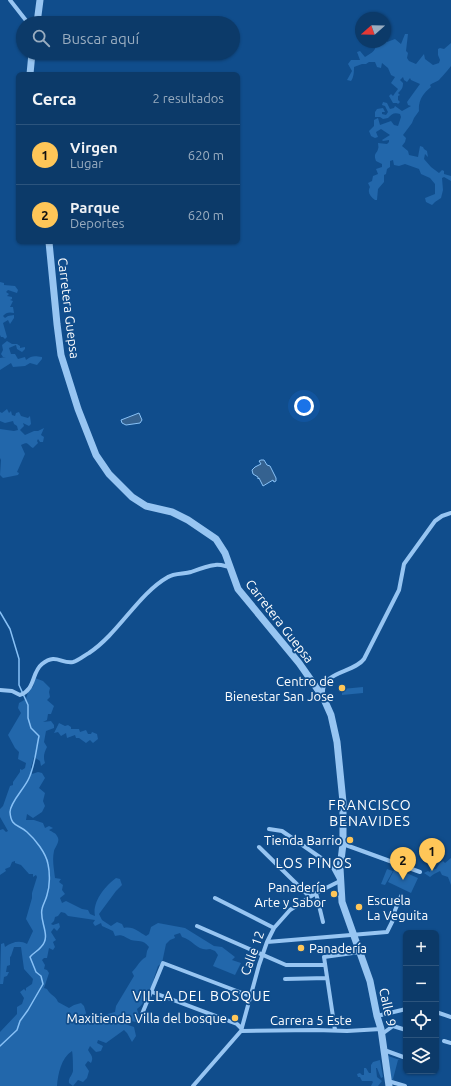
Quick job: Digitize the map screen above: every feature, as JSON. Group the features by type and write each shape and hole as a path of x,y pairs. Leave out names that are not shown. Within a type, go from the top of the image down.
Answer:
{"street":[{"path":"10,0 23,16"},
{"path":"38,16 40,0"},
{"path":"30,72 31,60"},
{"name":"Carretera Guepsa","path":"49,244 61,355 78,409 96,455 109,474 132,497 146,506 172,512 188,520 216,539 225,553 238,589 299,663 323,697 331,715 337,742 344,802 343,844"},
{"path":"323,697 322,690 324,683 332,677 361,663 364,659 399,590 404,564 434,520 451,513"},
{"path":"0,690 12,691 20,695 25,693 30,689 38,667 42,664 53,659 73,662 89,653 104,642 141,600 169,576 216,564 230,567"},
{"path":"269,828 282,831 324,860 332,866 340,881"},
{"path":"340,881 343,844 420,872"},
{"path":"259,847 310,897"},
{"name":"Calle 12","path":"193,1086 241,1029 263,954 274,928 290,910 316,893 340,881"},
{"name":"Calle 9","path":"340,881 342,902 370,981 381,1032 388,1083"},
{"path":"316,893 323,922"},
{"path":"267,942 354,936 357,934 387,932 394,918 393,914 401,896"},
{"path":"214,898 274,928"},
{"path":"197,926 286,965 325,965"},
{"path":"335,1030 324,957 360,952"},
{"path":"142,1018 142,1014 163,963 250,996"},
{"path":"285,979 327,978"},
{"name":"Carrera 5 Este","path":"152,992 237,1024 241,1029 381,1032"},
{"path":"377,1016 403,1010"},
{"path":"439,1013 451,1017"},
{"path":"381,1032 393,1026 403,1029"},
{"path":"444,1040 451,1043"},
{"path":"384,1050 403,1057"},
{"path":"388,1083 405,1086"}],"shaded area":[{"path":"405,34 408,34 406,51 408,53 407,58 409,61 416,64 424,54 425,59 433,65 439,63 440,60 438,49 444,49 451,43 451,66 439,80 430,85 431,87 423,95 420,101 419,111 403,135 406,138 402,146 408,151 409,155 418,157 420,146 423,147 427,151 428,157 425,154 424,159 431,167 439,173 442,170 444,171 444,174 451,176 451,181 444,177 442,178 443,190 441,198 432,205 426,202 425,198 435,194 435,184 430,178 421,174 419,169 405,164 399,166 394,165 393,160 390,161 390,167 384,175 384,182 378,189 377,200 370,195 370,187 368,183 372,181 373,176 378,174 376,169 382,167 382,164 376,161 375,158 378,151 378,143 387,144 389,140 382,140 390,135 381,129 376,132 378,137 375,138 371,136 369,131 374,126 374,120 378,118 380,125 391,121 394,125 398,126 401,117 400,114 395,113 388,118 383,119 380,117 375,117 375,112 377,109 383,108 385,112 382,112 382,114 386,115 388,112 385,106 382,105 383,102 387,103 390,109 394,108 395,106 402,111 411,106 408,105 407,102 420,84 411,80 410,78 407,82 403,77 400,80 403,85 398,93 400,95 398,96 398,100 400,102 398,104 393,103 389,96 391,94 393,96 398,89 391,83 395,77 391,75 388,68 382,63 381,68 377,67 375,62 369,62 354,67 354,74 351,81 347,80 352,71 348,64 351,60 360,60 357,52 360,51 365,57 374,51 375,48 391,48 391,40 395,39 401,44"},
{"path":"0,282 4,283 4,285 15,286 18,290 17,293 8,290 6,292 9,294 7,296 12,297 10,300 13,301 10,307 13,307 14,313 11,312 3,316 5,318 14,315 14,318 10,324 8,320 3,323 7,337 5,339 0,335"},
{"path":"7,341 12,344 17,344 20,348 25,347 22,352 17,349 16,345 9,348 11,354 15,354 18,359 25,357 26,360 35,356 42,357 42,359 37,365 30,363 25,366 13,367 11,363 0,370 0,358 6,357 3,357 1,354 3,350 2,345"},
{"path":"7,409 9,413 11,411 12,415 15,416 16,413 19,412 21,416 28,418 30,416 31,424 29,426 23,423 24,426 20,430 25,435 44,428 41,435 44,437 43,442 40,442 38,439 38,443 33,448 27,443 21,445 25,454 17,472 19,473 18,475 3,478 0,475 0,429 14,431 18,430 13,421 5,423 0,421 0,412 2,413"},
{"path":"139,413 142,420 140,423 126,425 122,423 121,420"},
{"path":"264,460 267,465 270,466 276,478 276,481 274,482 273,480 263,486 259,478 258,479 258,477 253,474 252,470 261,464 259,461"},
{"path":"35,678 43,681 50,688 50,697 47,700 54,706 51,714 48,714 47,720 43,722 51,721 54,728 46,731 44,742 47,747 44,755 45,763 41,766 40,761 34,757 31,767 32,774 38,772 42,773 45,778 39,788 45,793 43,801 45,806 42,812 33,818 27,814 26,820 34,820 43,823 45,828 49,826 53,828 49,830 56,834 58,838 54,851 53,864 55,878 61,879 59,882 63,885 62,890 65,894 60,898 62,903 66,901 82,909 88,910 90,914 95,916 95,905 100,895 116,878 120,879 122,885 99,914 102,920 111,926 117,922 122,924 124,928 133,929 146,936 149,934 151,927 158,923 185,928 214,946 222,947 235,957 232,960 241,963 235,975 213,966 218,955 215,951 210,949 202,949 186,938 182,937 180,933 174,935 175,938 166,944 162,963 158,966 153,985 140,1007 137,1009 141,1023 131,1021 128,1025 134,1027 136,1036 132,1042 124,1030 106,1043 98,1040 97,1043 103,1046 101,1051 96,1052 90,1046 88,1050 92,1056 92,1059 91,1063 88,1061 85,1065 89,1071 87,1078 83,1082 78,1080 73,1086 69,1083 73,1071 72,1051 65,1058 59,1071 57,1086 0,1086 0,1032 17,1014 17,1007 22,1004 24,998 20,992 24,989 26,991 26,988 32,984 33,979 24,969 21,947 14,947 10,957 10,965 7,966 6,972 9,972 7,976 4,977 3,984 0,984 1,944 4,943 5,947 16,942 27,944 33,931 26,919 37,877 36,875 33,877 33,874 29,874 21,865 15,863 15,861 12,862 10,867 5,869 6,871 0,875 0,830 3,829 6,832 8,831 0,817 0,809 3,806 10,786 13,785 13,782 20,772 20,769 22,770 25,768 26,763 18,759 19,752 8,735 21,713 18,708 19,703 26,699 29,689 33,687","holes":["61,912 68,916 95,920 93,923 95,926 101,923 102,926 113,931 115,936 118,935 131,940 143,942 149,947 146,957 132,972 134,976 116,1006 115,1012 100,1016 95,1022 86,1023 83,1021 86,1013 84,1006 81,1003 69,1008 58,1002 56,998 44,988 49,973 44,969 45,965 42,960 47,958 49,948 53,950 55,947 53,942 56,940 51,932 54,928 57,931 60,927 59,923 53,925 51,924 55,917"]},
{"path":"363,687 363,693 342,695 342,689"},
{"path":"59,723 65,726 68,725 71,729 79,729 80,732 86,730 88,734 91,734 92,732 97,734 98,739 93,743 90,740 86,743 79,738 76,738 75,735 67,738 66,733 61,736 58,732 54,733"},
{"path":"451,858 451,885 448,877 442,875 440,871 430,877 424,873 436,869 440,863 443,861 445,863"},
{"path":"393,865 418,878 411,893 388,882 395,868"},
{"path":"387,869 393,871 385,885 381,884"},
{"path":"388,1056 400,1060 398,1060 394,1080 391,1079"},
{"path":"380,1060 383,1077 381,1078 376,1068 377,1077 382,1081 378,1086 371,1086 372,1081 362,1081 360,1077 358,1077 357,1074 360,1073 364,1075 364,1068 371,1073 371,1065 373,1062"}],"waterway":[{"path":"0,612 10,629 19,659 19,685 28,705 28,718 31,728 39,736 31,773 27,782 12,804 10,812 13,823 24,829 37,842 43,851 47,860 49,871 48,891 42,907 42,919 45,934 44,943 30,957 36,972 41,976 43,984 20,1021 17,1030 0,1046"}],"place":[{"name":"Centro de Bienestar San Jose","path":"342,688"},
{"name":"Tienda Barrio","path":"350,840"},
{"name":"Virgen","path":"432,871"},
{"name":"Parque","path":"403,880"},
{"name":"Panadería Arte y Sabor","path":"334,894"},
{"name":"Escuela La Veguita","path":"359,907"},
{"name":"Panadería","path":"301,948"},
{"name":"Maxitienda Villa del bosque","path":"235,1018"}],"district":[{"name":"FRANCISCO BENAVIDES","path":"370,814"},
{"name":"LOS PINOS","path":"314,863"},
{"name":"VILLA DEL BOSQUE","path":"202,996"}]}
